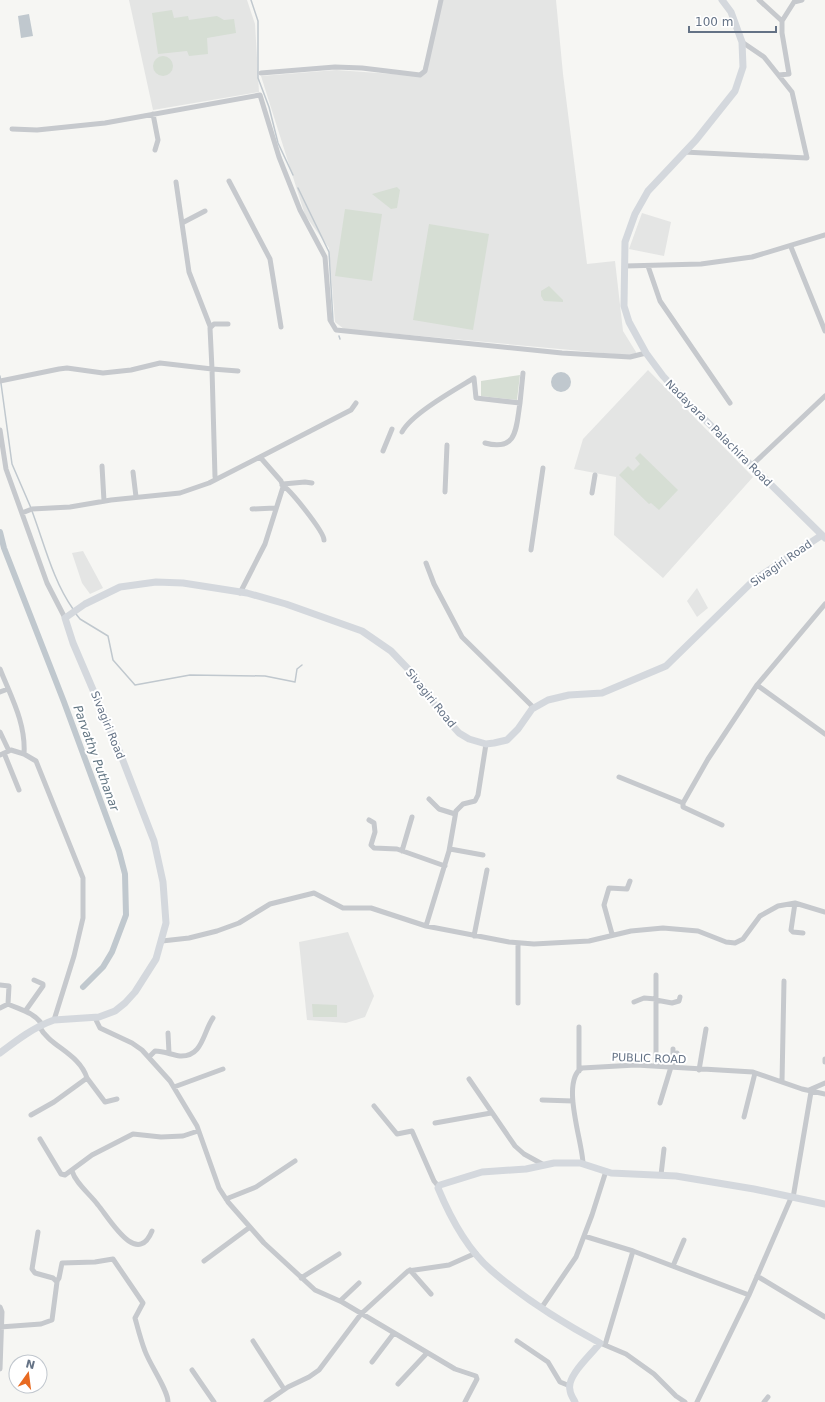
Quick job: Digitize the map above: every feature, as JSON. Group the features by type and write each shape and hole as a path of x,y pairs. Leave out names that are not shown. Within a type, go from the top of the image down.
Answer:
{"main road":[{"name":"Nadayara - Palachira Road","path":"722,0 731,12 742,42 743,67 735,91 684,152 648,191 635,214 626,242 624,292 625,311 629,322 646,353 686,402 823,537"},
{"name":"Sivagiri Road","path":"0,1053 40,1025 54,1020 95,1018 115,1011 135,992 156,959 166,923 166,905 163,882 154,841 118,748 73,643 65,618 73,611 120,587 156,582 183,583 247,593 286,604 362,631 391,651 406,666 442,714 459,733 469,739 486,744 507,740 534,708 548,700 569,695 602,693 666,666 754,580 823,537"},
{"path":"575,1402 570,1392 570,1386 579,1368 602,1344 542,1307 490,1269 476,1253 448,1211 439,1187 440,1185 482,1172 526,1169 544,1165 569,1163 583,1164 606,1171 661,1175 754,1189 825,1204"}],"street":[{"path":"261,73 335,68 362,68 420,75 425,71 441,0"},
{"path":"759,0 782,21"},
{"path":"779,75 789,74 782,33 782,21 794,2 802,0"},
{"path":"684,152 807,158 792,92 764,57 742,42"},
{"path":"12,129 37,130 105,123 260,96 279,157 300,210 325,257 330,320 336,330 562,353 630,357 646,353"},
{"path":"153,114 158,140 156,150"},
{"path":"229,181 270,259 280,327"},
{"path":"176,182 189,272 210,326 215,477"},
{"path":"182,223 205,211"},
{"path":"625,266 701,264 752,257 791,247 825,235"},
{"path":"791,247 825,330"},
{"path":"648,266 660,301 730,403"},
{"path":"210,326 214,324 228,324"},
{"path":"0,381 58,369 67,368 103,373 131,370 160,363 238,371"},
{"path":"485,443 502,445 509,443 514,435 520,403 522,373"},
{"path":"402,432 409,423 454,389 474,378 476,398 520,403"},
{"path":"751,466 825,396"},
{"path":"22,513 32,509 70,507 136,497 170,495 194,489 352,410 356,403"},
{"path":"383,451 392,429"},
{"path":"0,430 6,469 47,583 65,618"},
{"path":"445,492 447,445"},
{"path":"260,457 282,484 290,490 324,537 324,540"},
{"path":"102,466 104,501"},
{"path":"531,550 543,468"},
{"path":"133,472 136,497"},
{"path":"592,493 595,475"},
{"path":"282,484 305,482 312,483"},
{"path":"240,593 265,544 275,508 281,496 282,484"},
{"path":"252,509 275,508"},
{"path":"426,563 434,584 462,637 534,708"},
{"path":"722,826 682,807 683,803 708,759 757,685 825,604"},
{"path":"0,669 20,720 25,744 24,754"},
{"path":"757,685 825,734"},
{"path":"0,692 8,690"},
{"path":"0,732 4,753 19,790"},
{"path":"426,926 450,848 455,814 461,805 474,801 477,798 486,744"},
{"path":"4,753 24,754 36,762 83,878 83,918 73,960 54,1020"},
{"path":"619,777 683,803"},
{"path":"429,799 439,809 455,814"},
{"path":"402,851 412,817"},
{"path":"369,820 373,822 375,829 372,847 402,851 445,866"},
{"path":"450,848 483,855"},
{"path":"474,936 487,870"},
{"path":"612,934 604,905 608,888 609,886 627,889 630,881"},
{"path":"162,941 189,938 217,931 239,923 270,904 314,892 343,908 377,909 426,926 518,943 573,943 589,941 612,934 650,928 688,929 698,931 726,942 735,943 743,939 760,916 778,906 795,903 825,912"},
{"path":"795,903 791,930 793,932 803,933"},
{"path":"518,943 518,1004"},
{"path":"656,975 656,1066"},
{"path":"26,1010 43,986 34,980"},
{"path":"782,1082 784,981"},
{"path":"0,984 9,986 8,1004"},
{"path":"634,1002 645,998 676,1003 679,1001 680,997"},
{"path":"0,1008 8,1004 33,1014 47,1036 73,1056 105,1102 117,1099"},
{"path":"95,1018 100,1028 132,1043 150,1057 174,1087 198,1131 217,1182 226,1199 250,1227 301,1278 316,1290 340,1301 455,1369 476,1376 477,1380 465,1402"},
{"path":"150,1057 156,1051 186,1055 198,1048 212,1018"},
{"path":"579,1027 579,1070 574,1080 574,1102 583,1164"},
{"path":"699,1070 706,1029"},
{"path":"168,1032 169,1053"},
{"path":"660,1103 673,1067 675,1051"},
{"name":"PUBLIC ROAD","path":"579,1070 591,1067 656,1066 756,1073 809,1091 825,1094"},
{"path":"174,1087 223,1069"},
{"path":"744,1117 756,1073"},
{"path":"31,1115 54,1102 87,1078"},
{"path":"469,1079 515,1146 524,1154 544,1165"},
{"path":"697,1402 749,1295 792,1198 809,1091 825,1083"},
{"path":"542,1100 574,1102"},
{"path":"374,1106 397,1134 412,1131 434,1181 439,1187"},
{"path":"435,1123 491,1113"},
{"path":"40,1138 61,1174 65,1176 92,1155 133,1134 161,1137 176,1136 198,1131"},
{"path":"661,1175 664,1149"},
{"path":"226,1199 256,1187 295,1161"},
{"path":"72,1171 120,1233 130,1243 136,1244 144,1242 152,1231"},
{"path":"542,1307 572,1265 584,1236 606,1171"},
{"path":"204,1261 250,1227"},
{"path":"38,1232 32,1270 57,1281"},
{"path":"584,1236 633,1251 749,1295"},
{"path":"673,1266 684,1240"},
{"path":"633,1251 602,1344 626,1354 654,1374 676,1396 685,1402"},
{"path":"266,1402 284,1389 310,1377 319,1370 361,1314 410,1270 427,1270 449,1265 476,1253"},
{"path":"301,1278 339,1254"},
{"path":"0,1327 51,1321 55,1309 57,1281 62,1263 96,1262 113,1259 143,1303 135,1318 145,1352 160,1382 167,1392 168,1402"},
{"path":"410,1270 431,1294"},
{"path":"757,1276 825,1317"},
{"path":"340,1301 359,1283"},
{"path":"0,1307 2,1312 0,1327 0,1369"},
{"path":"372,1362 394,1333"},
{"path":"253,1341 284,1389"},
{"path":"517,1341 548,1362 560,1382 570,1386"},
{"path":"398,1384 427,1353"},
{"path":"192,1370 214,1402"},
{"path":"764,1402 768,1397"}],"shaded area":[{"path":"129,0 247,0 255,24 259,92 153,110"},
{"path":"442,0 556,0 563,74 587,264 615,261 623,331 636,352 636,356 344,329 335,322 329,248 305,215 261,76 336,70 421,76"},
{"path":"172,10 174,18 188,16 189,20 217,16 224,20 234,19 236,33 207,38 208,54 189,56 187,51 158,54 152,13"},
{"path":"29,14 33,36 21,38 18,16"},
{"path":"163,56 170,59 173,66 170,73 163,76 156,73 153,66 156,59"},
{"path":"397,187 400,190 397,208 391,209 372,194"},
{"path":"345,209 382,214 372,281 335,276"},
{"path":"642,213 671,222 664,256 629,249"},
{"path":"429,224 489,234 473,330 413,320"},
{"path":"549,286 563,300 563,302 544,301 541,296 541,291"},
{"path":"648,370 753,477 663,578 614,535 616,477 574,469 583,439"},
{"path":"561,372 568,375 571,382 568,389 561,392 554,389 551,382 554,375"},
{"path":"520,375 517,400 481,396 481,381"},
{"path":"640,453 678,490 659,510 651,503 649,504 619,475 628,466 633,471 640,464 635,458"},
{"path":"83,551 103,588 90,594 82,583 72,553"},
{"path":"697,588 708,608 697,617 687,601"},
{"path":"348,932 374,996 365,1017 346,1023 307,1020 299,942"},
{"path":"312,1004 337,1005 337,1017 313,1017"}],"waterway":[{"path":"251,0 258,21 258,78 269,107 278,143 293,175"},
{"path":"298,188 329,252 333,321"},
{"path":"0,376 12,464 31,508"},
{"path":"32,511 54,574 73,609"},
{"name":"Parvathy Puthanar","path":"0,532 4,548 64,702 119,851 125,874 126,915 112,952 103,967 83,987"},
{"path":"76,614 80,619 108,636 113,660 135,685 190,675 265,676 295,682 297,669 302,665"}]}
